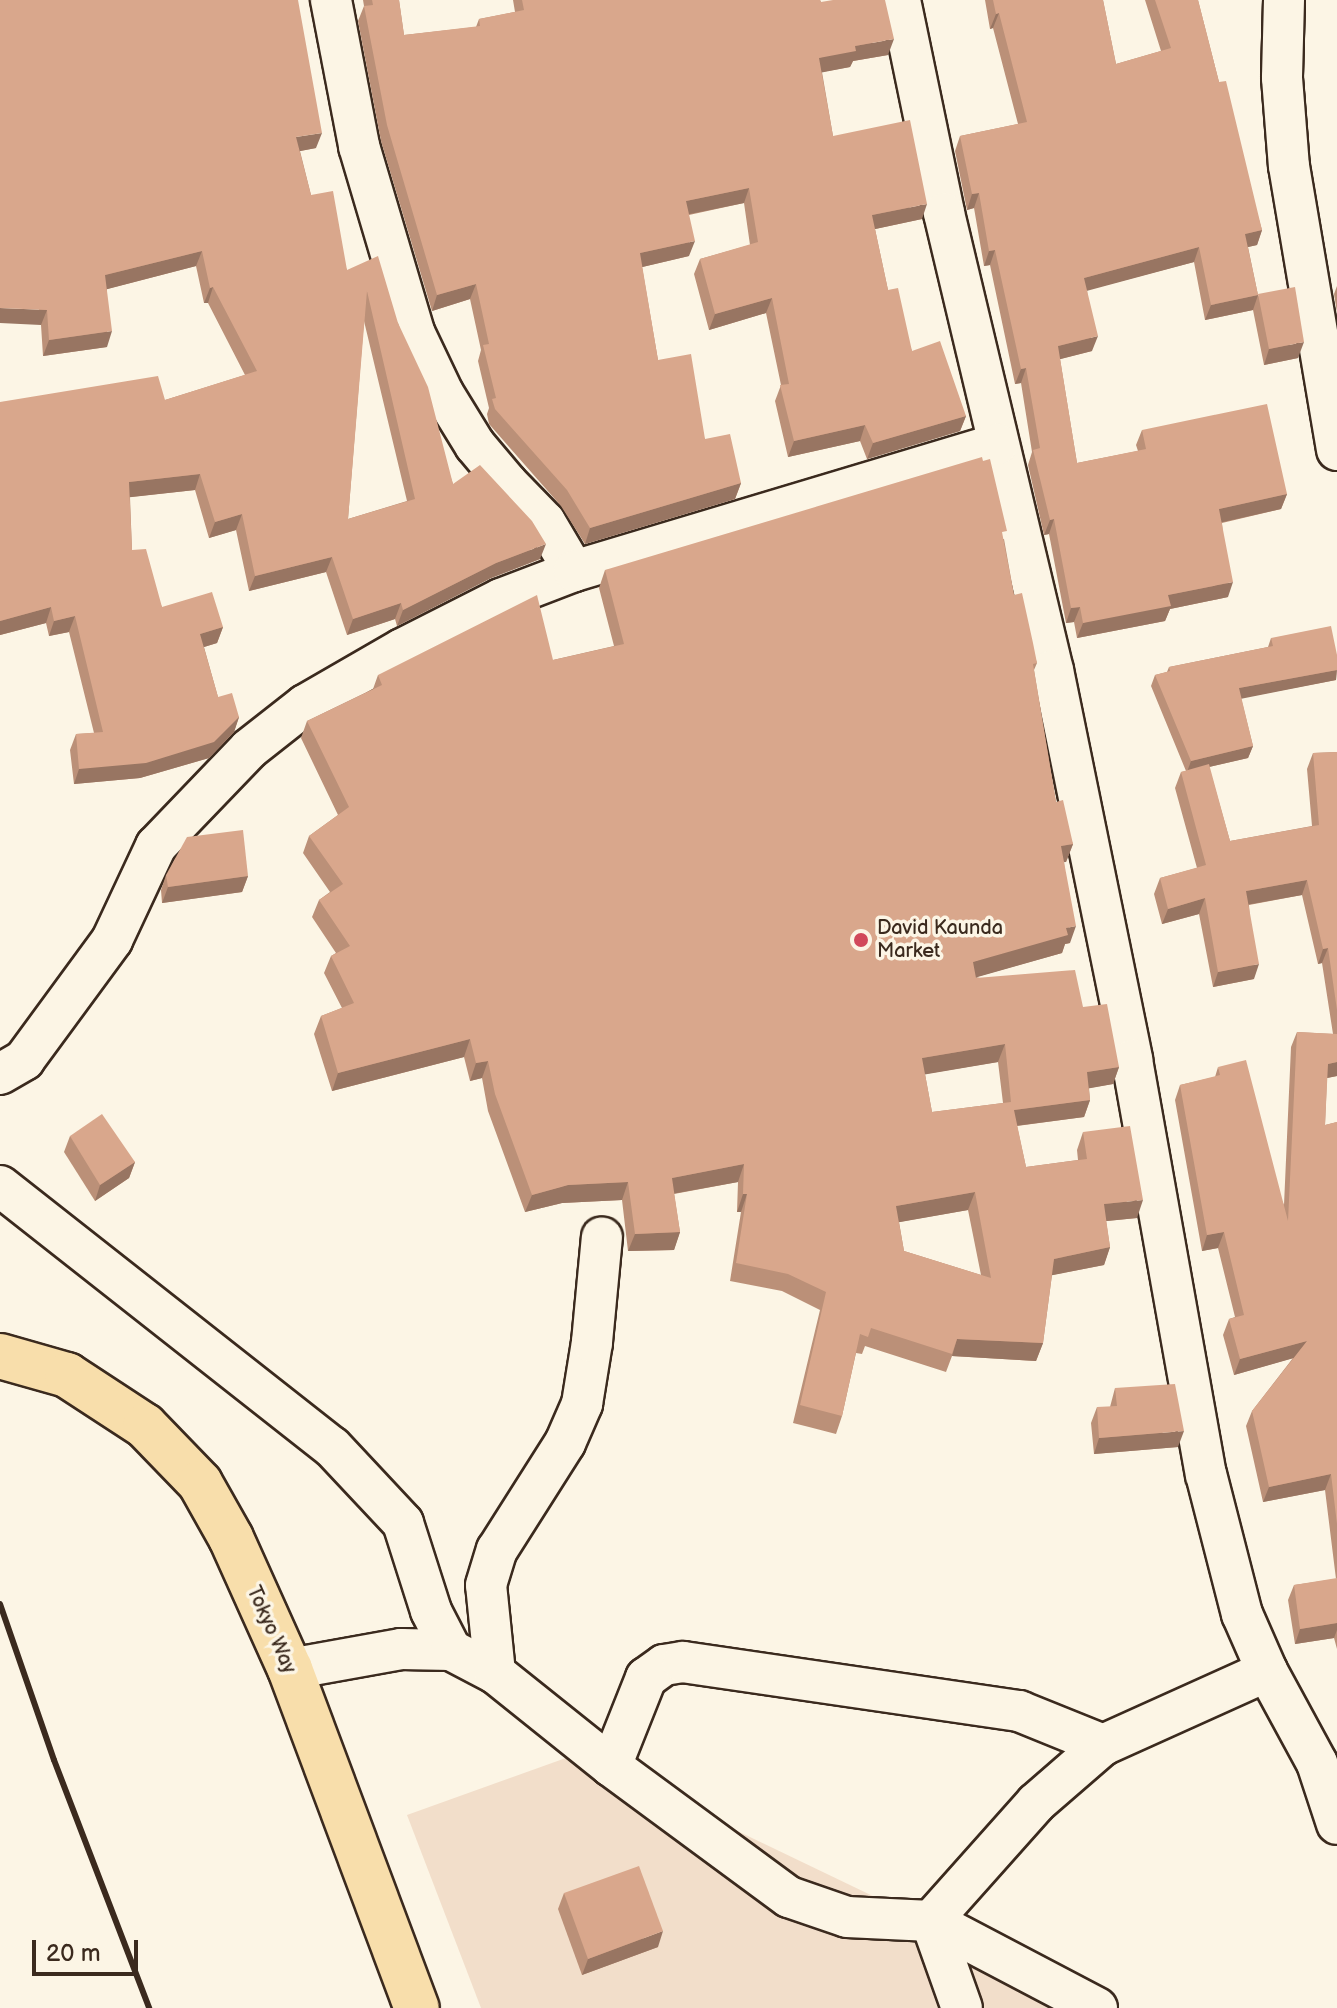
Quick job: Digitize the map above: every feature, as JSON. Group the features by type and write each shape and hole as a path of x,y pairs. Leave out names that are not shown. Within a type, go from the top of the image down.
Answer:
{"main road":[{"name":"Tokyo Way","path":"0,1356 67,1375 145,1426 200,1483 231,1538 290,1669 417,2008"}],"street":[{"path":"331,0 359,146 414,332 443,393 475,445 545,522 574,571"},
{"path":"900,0 997,444 1053,670 1119,998 1206,1474 1242,1614 1267,1671 1317,1763 1337,1824"},
{"path":"1284,0 1282,78 1289,166 1337,450"},
{"path":"0,1074 24,1060 112,940 156,846 249,749 305,705 402,649 501,599 574,571 997,444"},
{"path":"0,1186 332,1447 403,1523 431,1611 451,1650"},
{"path":"495,1673 486,1585 497,1550 565,1443 582,1404 592,1342 602,1237"},
{"path":"290,1669 401,1649 451,1650 495,1673 611,1766 789,1897 847,1917 931,1921 1097,2008"},
{"path":"611,1766 646,1678 664,1665 683,1662 1019,1711 1103,1745"},
{"path":"931,1921 1036,1803 1103,1745 1267,1671"},
{"path":"931,1921 962,2008"}],"shaded area":[{"path":"577,1754 1060,1986 1098,2008 481,2008 407,1815"}],"building":[{"path":"0,0 298,0 322,133 296,137 311,195 333,191 347,270 378,256 398,323 428,387 453,484 480,465 532,521 546,544 496,563 403,610 401,603 353,619 332,557 255,576 242,514 215,522 200,474 129,482 132,550 146,549 162,607 212,592 223,627 200,634 218,697 232,693 239,717 214,742 146,763 79,769 76,734 103,732 75,616 54,621 51,607 0,621 0,402 158,376 165,400 257,371 213,287 210,288 202,251 105,275 112,331 49,340 47,310 0,308","holes":["367,291 415,499 348,519"]},
{"path":"372,0 399,0 404,35 480,26 479,19 524,10 522,0 885,0 894,39 855,46 856,51 819,58 833,136 910,120 927,204 872,215 888,290 898,288 912,351 940,341 966,416 873,443 865,425 794,441 780,385 789,384 772,298 715,314 700,259 758,242 749,188 686,201 695,241 640,253 658,360 691,354 705,439 730,434 741,483 590,528 567,490 495,409 492,399 496,398 483,345 489,344 476,284 437,295 387,125 364,6 373,5"},
{"path":"993,0 1103,0 1116,64 1171,48 1155,0 1198,0 1219,82 1226,81 1262,230 1245,234 1258,295 1211,305 1199,247 1084,278 1098,336 1058,346 1077,463 1146,449 1142,430 1267,404 1287,494 1219,509 1233,582 1168,595 1171,606 1083,623 1080,607 1071,608 1054,519 1050,520 1033,450 1040,448 1026,368 1021,369 995,250 989,251 979,193 972,194 960,136 1027,122"},
{"path":"1295,287 1304,342 1269,349 1258,294"},
{"path":"982,457 983,461 990,459 1007,531 1002,532 1014,595 1022,593 1037,663 1033,664 1056,802 1063,800 1073,844 1061,846 1076,926 1066,928 1068,935 973,962 976,978 1075,970 1083,1007 1107,1004 1119,1067 1087,1072 1090,1100 1014,1110 1026,1167 1087,1159 1083,1132 1130,1126 1143,1200 1104,1204 1110,1247 1054,1259 1043,1343 957,1339 952,1354 871,1328 868,1337 860,1334 842,1416 800,1405 826,1292 788,1274 736,1263 747,1194 743,1194 744,1164 672,1178 680,1232 635,1234 628,1182 568,1185 532,1195 495,1094 488,1061 476,1063 470,1039 338,1073 321,1016 354,1003 331,956 350,946 319,900 343,884 309,836 349,807 307,721 382,685 378,675 537,595 553,660 624,644 605,570","holes":["1005,1044 1011,1102 932,1112 922,1058","975,1192 991,1278 904,1251 896,1206"]},
{"path":"1331,626 1337,670 1239,688 1253,746 1191,761 1155,675 1170,671 1169,667 1273,646 1271,638"},
{"path":"1337,752 1337,1010 1328,948 1323,949 1307,880 1246,891 1259,964 1218,972 1205,898 1168,909 1160,878 1206,865 1181,772 1209,764 1230,841 1319,825 1313,753"},
{"path":"243,830 248,876 168,887 166,875 187,837"},
{"path":"1297,1032 1337,1034 1337,1062 1328,1064 1325,1125 1337,1122 1337,1524 1331,1474 1269,1487 1252,1411 1307,1341 1240,1359 1229,1319 1244,1315 1224,1232 1207,1235 1180,1085 1220,1075 1218,1067 1246,1060 1288,1221"},
{"path":"102,1114 135,1162 100,1185 70,1136"},
{"path":"1175,1384 1184,1431 1099,1438 1097,1407 1117,1406 1115,1388"},
{"path":"1337,1578 1337,1623 1300,1629 1294,1585"},
{"path":"639,1866 663,1931 588,1959 564,1893"}],"railway":[{"path":"0,1604 54,1760 149,2008"}],"place":[{"name":"David Kaunda Market","path":"861,940"}]}
